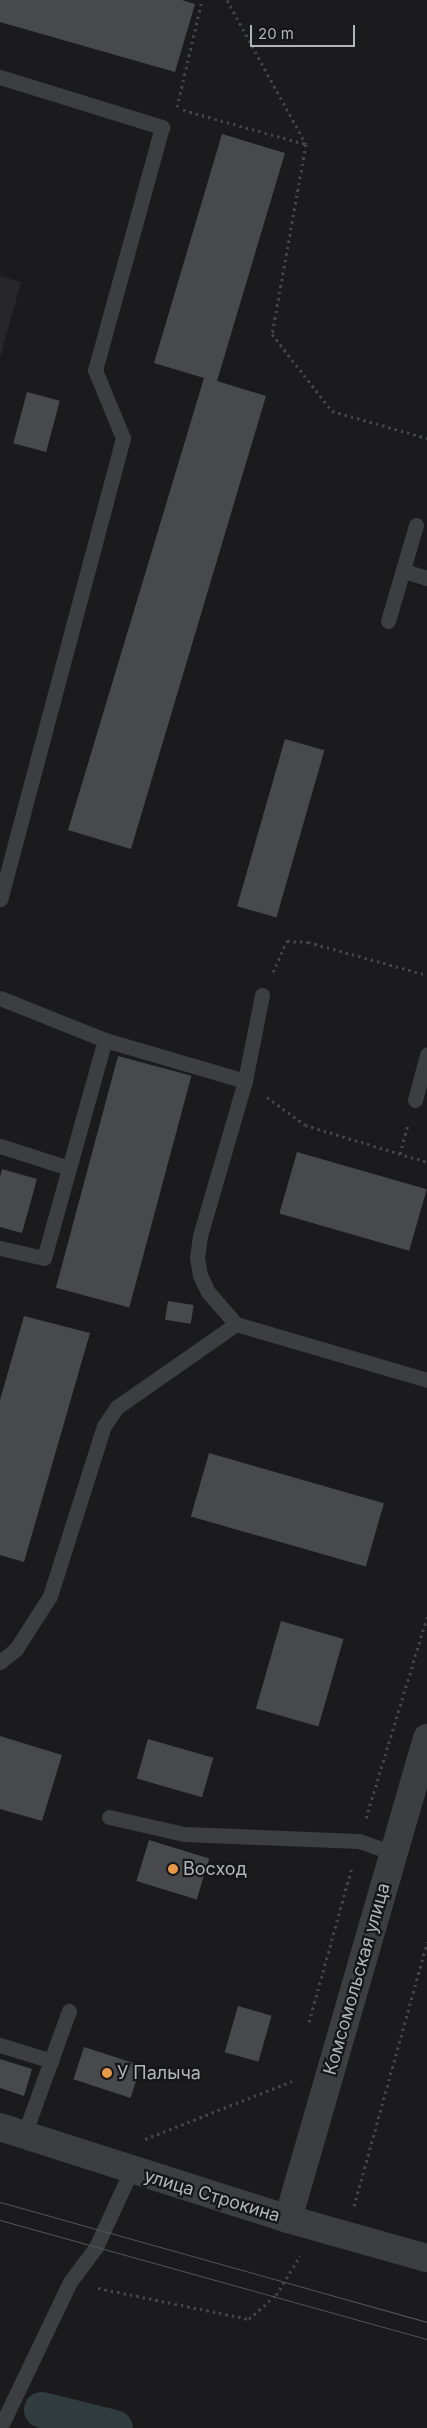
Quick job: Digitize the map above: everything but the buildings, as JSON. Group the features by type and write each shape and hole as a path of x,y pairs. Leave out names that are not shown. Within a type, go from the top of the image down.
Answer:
{"street":[{"name":"Комсомольская улица","path":"288,2219 427,1738"},
{"name":"улица Строкина","path":"12,2131 131,2171 288,2219 427,2258"}],"lane":[{"path":"0,77 162,127 95,370 123,438 0,899"},
{"path":"388,621 416,525"},
{"path":"404,571 427,578"},
{"path":"262,995 245,1081 200,1236 197,1258 200,1275 208,1292 236,1324 427,1380"},
{"path":"0,998 105,1040 245,1081"},
{"path":"0,1248 44,1258 105,1040"},
{"path":"415,1100 427,1055"},
{"path":"0,1146 69,1168"},
{"path":"0,1662 16,1649 50,1596 104,1426 117,1407 236,1324"},
{"path":"109,1816 184,1834 359,1841 394,1853"},
{"path":"12,2131 52,2062 70,2010"},
{"path":"0,2045 52,2062"},
{"path":"0,2428 70,2282 96,2247 131,2171"}],"path":[{"path":"162,127 177,108 202,0"},
{"path":"227,0 306,144 272,334 332,411 427,438"},
{"path":"177,108 306,144"},
{"path":"262,995 287,941 308,942 427,975"},
{"path":"245,1081 305,1125 427,1162"},
{"path":"400,1154 415,1100"},
{"path":"308,2027 359,1841 427,1617"},
{"path":"346,2235 427,1942"},
{"path":"131,2171 133,2144 292,2083 294,2073"},
{"path":"70,2282 249,2319 276,2295 301,2254"}],"shaded area":[{"path":"0,276 21,282 0,358"}],"waterway":[{"path":"42,2410 115,2428"}],"tram line":[{"path":"0,2202 427,2322"},
{"path":"0,2220 427,2339"}],"place":[{"name":"Восход","path":"173,1869"},
{"name":"У Палыча","path":"107,2073"}]}
